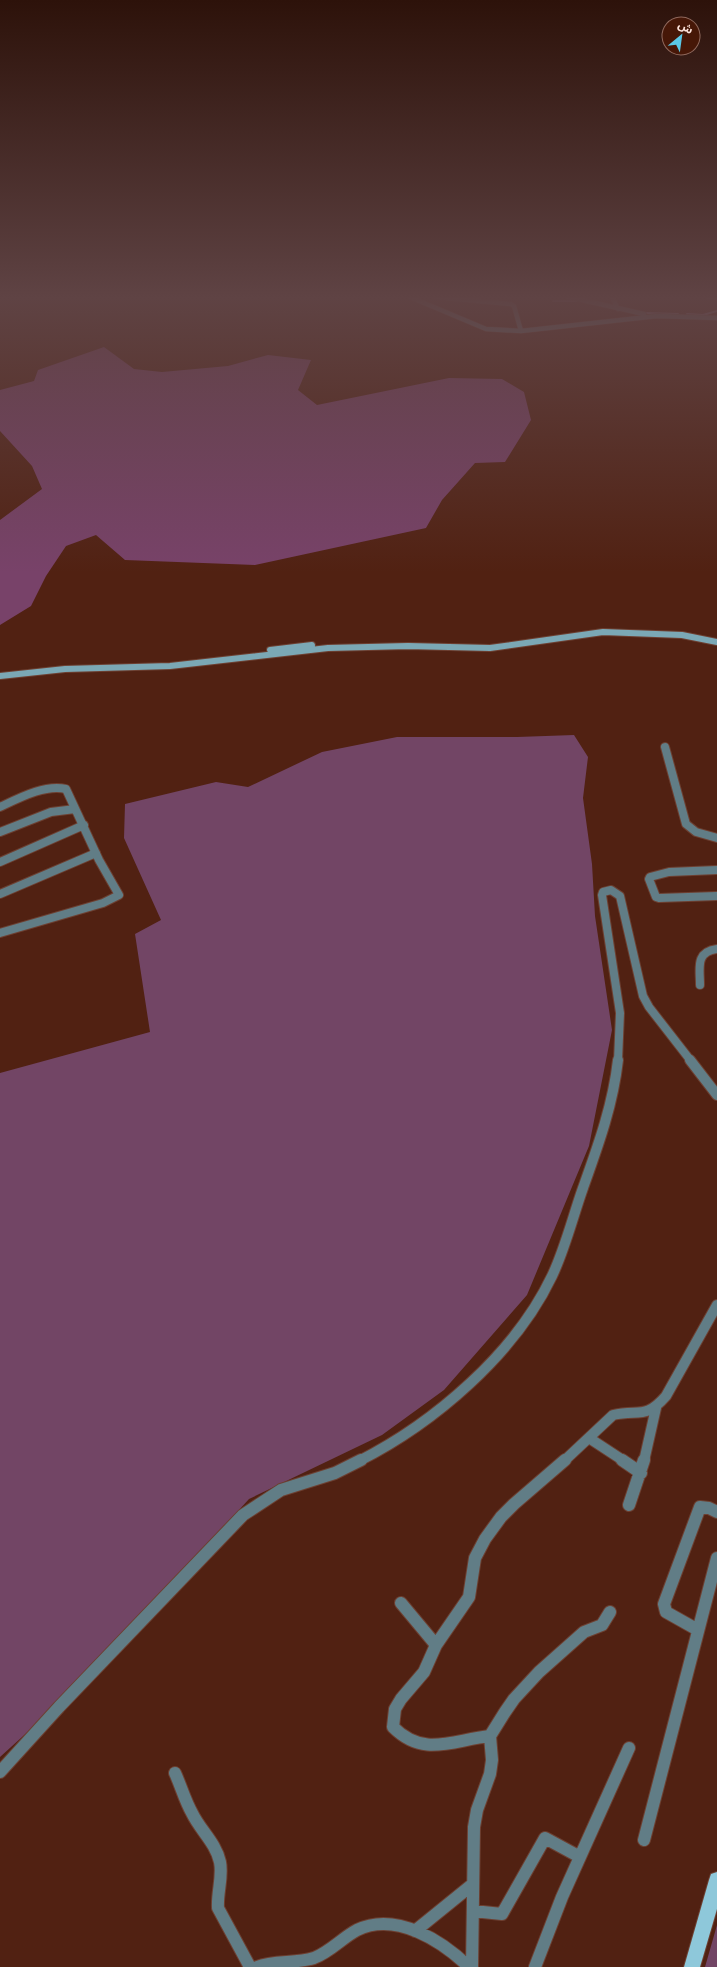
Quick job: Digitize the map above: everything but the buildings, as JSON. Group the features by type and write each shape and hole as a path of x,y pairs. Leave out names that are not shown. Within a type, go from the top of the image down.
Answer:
{"main road":[{"path":"692,1967 717,1880"}],"street":[{"path":"0,671 44,666 180,661 342,643 488,644 569,632 622,628 667,629 717,639"},
{"path":"0,676 65,669 170,666 328,648 408,646 490,648 603,632 682,635 717,642"},
{"path":"665,747 686,824 696,832 717,838"},
{"path":"0,807 27,796 59,787 66,789 96,853 118,892 117,898 0,933"},
{"path":"0,832 51,812 75,809"},
{"path":"0,862 84,825"},
{"path":"0,894 96,853"},
{"path":"717,870 669,872 650,877 649,879 656,897 659,898 717,896"},
{"path":"0,1772 59,1707 243,1515 271,1495 293,1485 341,1471 401,1436 448,1403 490,1364 529,1315 552,1276 608,1116 620,1050 620,1014 602,895 603,892 611,890 620,896 640,984 649,1007 717,1095"},
{"path":"700,985 701,955 712,949 717,949"},
{"path":"490,1736 426,1745 414,1743 393,1727 395,1709 401,1699 424,1672 436,1645 469,1597 478,1551 501,1518 613,1415 622,1412 642,1414 656,1408 666,1396 717,1305"},
{"path":"629,1504 647,1453 656,1408"},
{"path":"589,1438 641,1473"},
{"path":"698,1630 666,1612 664,1604 700,1507 709,1508 717,1512"},
{"path":"644,1840 717,1558"},
{"path":"401,1603 436,1645"},
{"path":"470,1967 473,1911 474,1827 477,1810 490,1774 492,1760 490,1736 525,1685 584,1632 602,1624 610,1612"},
{"path":"535,1967 562,1897 628,1748"},
{"path":"175,1773 192,1814 213,1845 220,1861 221,1875 217,1897 218,1908 250,1967"},
{"path":"473,1911 502,1914 545,1838 580,1857"},
{"path":"415,1931 473,1884"},
{"path":"257,1967 277,1962 311,1959 321,1955 351,1934 363,1928 374,1925 387,1925 415,1931 457,1954 470,1967"}],"shaded area":[{"path":"299,389 298,390 317,405 396,389 519,389 524,392 531,420 505,462 475,463 442,500 426,528 255,565 125,560 96,535 66,546 46,576 31,606 0,625 0,520 42,489 32,466 0,431 0,390"},
{"path":"574,735 588,757 583,798 592,864 595,916 612,1030 589,1146 527,1295 444,1390 382,1435 249,1499 75,1689 0,1757 0,1073 150,1032 135,934 161,920 124,838 125,804 216,782 248,787 322,752 397,737 517,737"},
{"path":"717,1925 717,1967 705,1967"}]}
